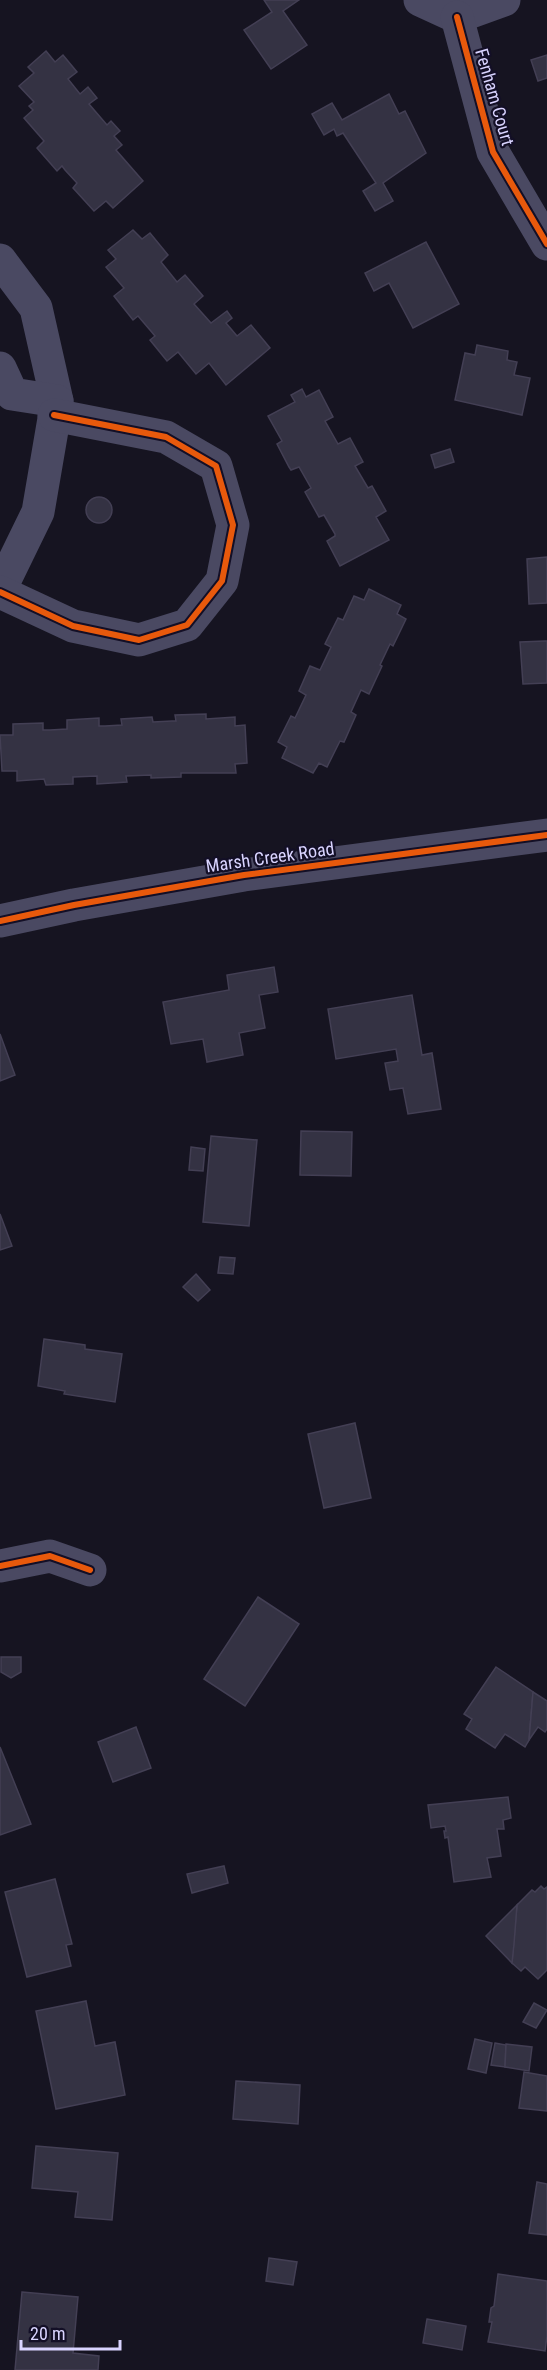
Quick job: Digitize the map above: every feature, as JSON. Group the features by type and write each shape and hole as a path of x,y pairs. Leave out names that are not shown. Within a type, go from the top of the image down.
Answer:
{"street":[{"path":"420,0 457,17 504,0"},
{"name":"Fenham Court","path":"457,17 493,152 547,244"},
{"path":"0,260 36,308 56,408 38,512 0,591 73,626 139,640 187,625 222,580 233,525 216,466 166,438 56,408 12,394 0,368"},
{"name":"Marsh Creek Road","path":"0,921 74,905 244,875 547,835"},
{"path":"0,1566 50,1556 90,1570"}],"building":[{"path":"264,0 299,0 283,11 307,45 271,69 244,30 272,12"},
{"path":"46,51 55,62 63,55 77,72 68,79 80,94 88,87 97,98 89,104 107,125 111,121 120,131 114,136 122,145 116,150 143,181 113,208 106,201 94,211 73,188 77,183 62,166 57,171 37,148 44,141 24,118 33,110 29,106 34,102 19,86 34,73 28,67"},
{"path":"547,55 547,78 538,81 531,60"},
{"path":"389,94 399,114 405,111 426,153 383,183 393,201 375,211 363,191 376,183 343,133 337,136 334,129 324,135 312,114 332,103 342,120"},
{"path":"133,230 142,239 150,233 168,255 161,262 177,282 185,275 203,296 194,304 211,323 227,311 232,318 226,323 237,336 251,325 270,348 226,385 209,363 196,374 178,352 167,361 150,340 155,336 138,316 133,320 114,296 124,288 106,267 116,259 108,250"},
{"path":"426,242 459,304 413,328 389,283 374,291 365,273"},
{"path":"477,345 508,351 507,360 517,362 514,375 530,378 522,415 455,400 465,353 475,355"},
{"path":"302,389 306,397 319,390 333,417 325,421 338,444 350,438 363,462 355,466 368,488 372,486 386,511 376,517 389,540 340,566 327,541 335,534 324,515 319,517 305,492 311,488 299,467 291,470 289,467 277,444 282,441 268,416 295,402 291,395"},
{"path":"450,449 454,462 435,468 431,455"},
{"path":"99,497 108,501 112,510 108,519 99,523 90,519 86,510 90,501"},
{"path":"547,557 547,603 529,604 527,559"},
{"path":"369,589 401,605 397,614 406,619 393,646 390,644 369,694 361,690 351,712 356,715 344,742 340,741 327,767 319,763 313,773 282,758 287,747 278,742 291,716 295,718 306,695 299,691 310,666 320,670 331,647 325,644 338,618 343,620 354,596 364,600"},
{"path":"547,641 547,683 523,684 520,642"},
{"path":"206,714 206,719 235,717 235,726 245,725 247,763 235,764 236,773 181,773 181,777 151,778 151,775 126,776 127,782 97,784 97,776 73,777 73,784 46,785 44,779 17,781 17,771 2,771 0,735 13,735 13,724 43,723 43,730 50,730 67,729 67,720 99,718 99,726 105,726 122,725 121,719 152,717 153,722 176,721 175,715"},
{"path":"274,967 278,992 259,995 265,1028 239,1033 243,1055 207,1062 203,1039 171,1044 163,1002 229,990 227,975"},
{"path":"412,995 422,1055 432,1053 441,1109 408,1114 403,1088 390,1090 385,1063 398,1061 396,1049 336,1059 328,1009"},
{"path":"0,1034 15,1075 0,1081"},
{"path":"301,1131 352,1132 351,1176 300,1175"},
{"path":"211,1136 257,1140 249,1226 203,1222"},
{"path":"191,1147 205,1149 203,1171 189,1170"},
{"path":"0,1214 12,1246 0,1250"},
{"path":"220,1257 235,1258 233,1274 218,1273"},
{"path":"196,1274 210,1290 198,1301 183,1287"},
{"path":"44,1339 85,1345 85,1349 122,1354 115,1402 64,1394 65,1391 38,1386"},
{"path":"355,1423 371,1498 324,1508 308,1434"},
{"path":"258,1597 299,1624 245,1706 204,1679"},
{"path":"1,1657 21,1657 21,1672 11,1678 1,1672"},
{"path":"496,1667 533,1692 529,1740 525,1747 505,1734 495,1748 466,1729 472,1719 464,1714"},
{"path":"533,1692 547,1701 547,1729 545,1732 538,1727 529,1740"},
{"path":"136,1727 151,1768 113,1782 98,1742"},
{"path":"0,1747 31,1824 0,1835"},
{"path":"508,1797 511,1818 503,1820 504,1829 497,1829 501,1856 487,1858 491,1877 454,1882 448,1837 445,1838 445,1826 431,1828 428,1805"},
{"path":"224,1866 228,1883 192,1893 187,1874"},
{"path":"55,1879 72,1944 66,1945 71,1966 27,1977 5,1892"},
{"path":"541,1886 544,1889 547,1887 547,1970 538,1979 525,1967 521,1971 512,1963 517,1905 532,1890 535,1892"},
{"path":"517,1905 514,1944 512,1963 486,1936"},
{"path":"86,2001 95,2046 115,2042 125,2095 56,2109 36,2011"},
{"path":"534,2003 547,2010 536,2028 523,2022"},
{"path":"475,2039 492,2043 486,2073 468,2069"},
{"path":"495,2043 506,2045 505,2067 491,2065"},
{"path":"506,2044 532,2047 529,2071 505,2067"},
{"path":"524,2072 547,2076 547,2111 519,2108"},
{"path":"236,2081 300,2085 298,2124 233,2119"},
{"path":"36,2146 118,2153 112,2220 75,2217 78,2192 32,2188"},
{"path":"537,2182 547,2184 547,2235 529,2233"},
{"path":"269,2258 297,2262 293,2285 266,2281"},
{"path":"498,2274 547,2281 545,2351 488,2342 492,2322 489,2322 491,2308 494,2306"},
{"path":"22,2292 78,2297 73,2353 99,2356 98,2370 15,2370"},
{"path":"427,2319 466,2326 462,2350 423,2343"}],"cycle path":[{"path":"457,17 493,152 547,244"},
{"path":"0,592 73,626 139,640 187,625 222,581 233,525 216,466 166,437 54,415"},
{"path":"0,921 74,905 244,875 547,835"},
{"path":"0,1566 50,1556 90,1570"}]}
